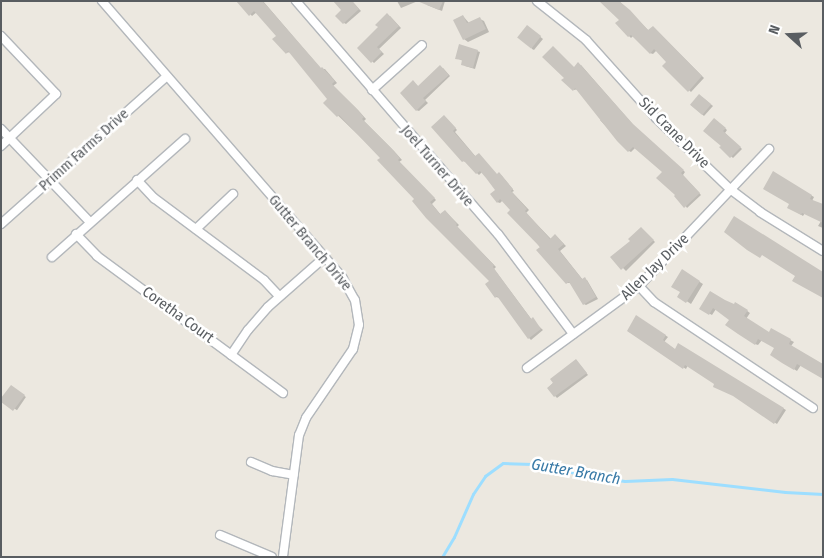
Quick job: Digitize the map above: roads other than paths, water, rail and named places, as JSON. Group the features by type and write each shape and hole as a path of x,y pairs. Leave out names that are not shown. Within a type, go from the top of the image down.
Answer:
{"street":[{"name":"Gutter Branch Drive","path":"102,1 325,257 352,292 358,316 358,334 348,358 302,426 297,444 284,557"},
{"name":"Joel Turner Drive","path":"296,1 515,255 573,334"},
{"name":"Sid Crane Drive","path":"537,1 586,40 656,118 730,189 760,212 823,251"},
{"path":"1,36 56,94 1,146"},
{"path":"372,90 422,45"},
{"name":"Primm Farms Drive","path":"1,224 167,76"},
{"path":"1,129 90,222"},
{"path":"52,257 185,139"},
{"name":"Allen Jay Drive","path":"527,368 639,286 769,149"},
{"path":"137,180 154,198 264,280 279,296"},
{"path":"196,230 233,194"},
{"name":"Coretha Court","path":"76,234 97,256 283,393"},
{"path":"232,355 258,318 279,296 325,257"},
{"path":"639,286 654,302 813,408"},
{"path":"251,462 272,471 294,475"},
{"path":"220,535 272,557"}],"waterway":[{"name":"Gutter Branch","path":"442,557 454,537 473,494 485,476 503,463 540,464 582,475 625,481 672,479 785,492 823,494"}]}
